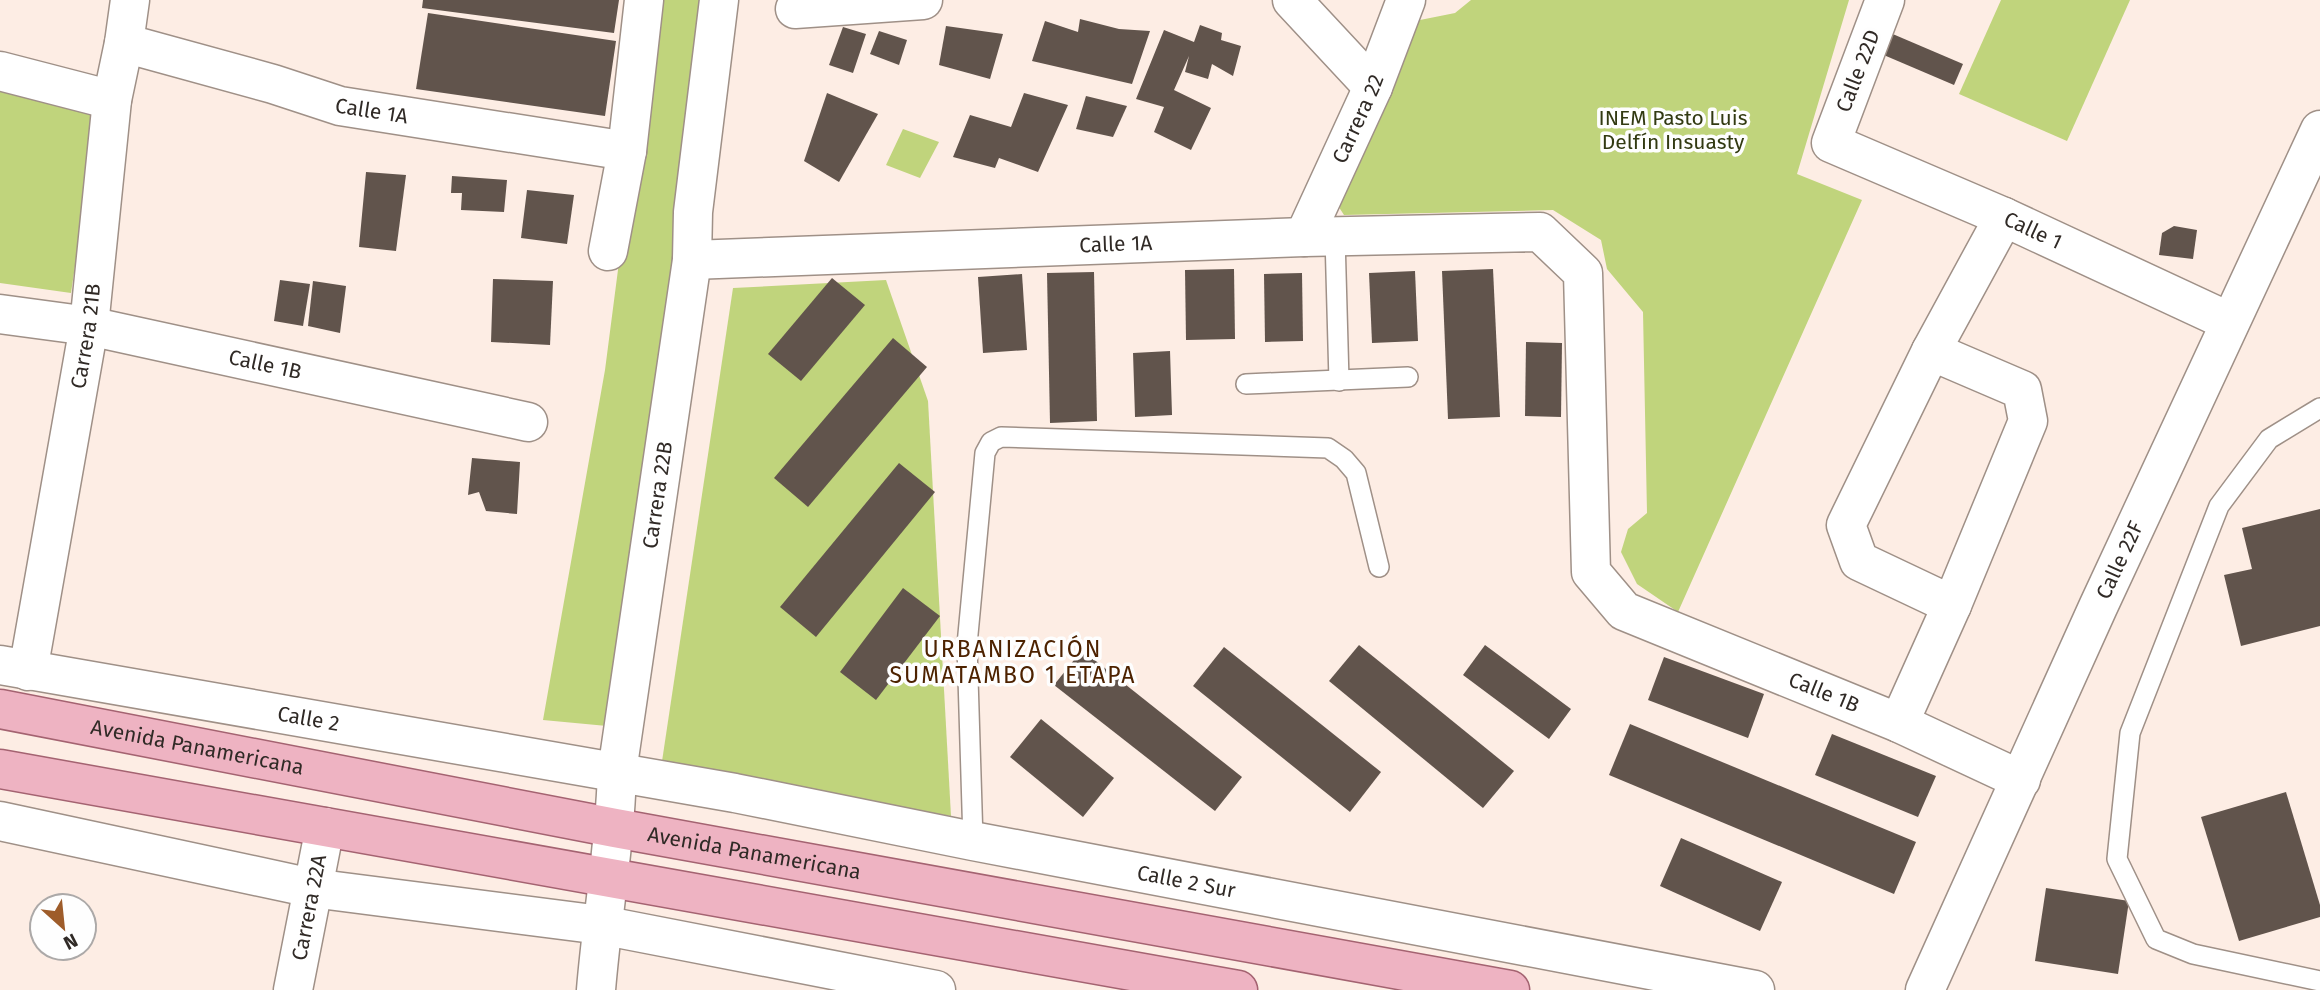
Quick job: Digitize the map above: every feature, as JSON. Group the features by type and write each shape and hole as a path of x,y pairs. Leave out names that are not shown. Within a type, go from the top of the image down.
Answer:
{"main road":[{"name":"Avenida Panamericana","path":"0,709 615,828 1510,990"},
{"path":"0,769 1238,990"}],"street":[{"name":"Carrera 21B","path":"14,668 89,326 112,100 130,0"},
{"path":"608,251 627,151 644,0"},
{"name":"Carrera 22B","path":"596,990 601,925 615,828 617,772 692,260 693,212 719,0"},
{"path":"794,9 923,0"},
{"path":"1292,0 1373,87"},
{"name":"Carrera 22","path":"1319,237 1406,0"},
{"name":"Calle 22D","path":"1831,143 1885,0"},
{"name":"Calle 1A","path":"124,43 340,106 627,151"},
{"path":"0,71 112,100"},
{"name":"Calle 22F","path":"1925,990 2098,607 2320,130"},
{"name":"Calle 1","path":"1831,143 2004,217 2231,323"},
{"path":"1952,605 1859,561 1846,525 1931,351 2004,217"},
{"name":"Calle 1A","path":"692,260 1319,237 1540,232 1583,273 1591,572 1624,611"},
{"name":"Calle 1B","path":"0,314 89,326 528,422"},
{"path":"1899,723 1952,605 2028,421 2022,390 1931,351"},
{"name":"Calle 1B","path":"1624,611 1899,723 2021,780"},
{"name":"Calle 2","path":"14,668 617,772"},
{"name":"Calle 2 Sur","path":"617,772 1755,990"},
{"path":"0,821 312,888 601,925 936,990"},
{"name":"Carrera 22A","path":"293,990 325,827"}],"lane":[{"path":"1319,237 1339,381"},
{"path":"1246,384 1408,377"},
{"path":"2320,408 2269,439 2219,506 2130,733 2118,859 2156,939 2193,954 2320,981"},
{"path":"973,841 967,645 985,453 991,442 1001,437 1328,448 1356,473 1379,567"}],"green space":[{"path":"653,0 713,0 607,726 543,720 605,370"},
{"name":"INEM Pasto Luis Delfín Insuasty","path":"1471,0 1849,0 1797,174 1862,200 1678,612 1637,584 1621,552 1628,529 1647,513 1643,312 1607,269 1601,240 1553,210 1344,215 1333,198 1410,22 1455,13"},
{"path":"2001,0 2130,0 2067,141 1959,94"},
{"path":"0,82 99,103 71,293 0,283"},
{"path":"903,129 939,142 920,178 886,165"},
{"path":"886,280 928,401 951,816 661,768 733,288"}],"building":[{"path":"423,0 619,0 614,33 422,8"},
{"path":"428,13 616,41 605,116 416,89"},
{"path":"1080,19 1119,29 1150,31 1132,84 1032,61 1045,21 1078,32"},
{"path":"1200,25 1222,33 1221,40 1241,46 1233,76 1212,64 1208,79 1185,72 1189,56 1174,90 1211,108 1191,150 1154,132 1164,107 1136,99 1164,30 1194,42"},
{"path":"946,26 1003,34 990,79 939,65"},
{"path":"843,27 866,34 853,73 829,65"},
{"path":"879,31 907,40 899,65 870,54"},
{"path":"1888,32 1963,64 1954,85 1879,53"},
{"path":"827,93 878,114 839,182 804,161"},
{"path":"1024,93 1068,105 1038,172 999,158 995,168 953,157 970,115 1011,127"},
{"path":"1086,96 1127,106 1113,137 1076,129"},
{"path":"366,172 406,175 396,251 359,247"},
{"path":"452,176 507,180 504,212 461,210 462,193 451,193"},
{"path":"527,190 574,195 567,244 521,238"},
{"path":"2174,226 2197,230 2193,259 2159,255 2162,233"},
{"path":"1234,269 1235,339 1186,340 1185,270"},
{"path":"1493,269 1500,417 1448,419 1442,271"},
{"path":"1415,271 1418,341 1372,343 1369,273"},
{"path":"1094,272 1097,421 1050,423 1047,273"},
{"path":"1302,273 1303,341 1265,342 1264,274"},
{"path":"1022,274 1027,350 983,353 978,277"},
{"path":"832,278 865,305 801,381 768,354"},
{"path":"493,279 553,281 550,345 491,342"},
{"path":"280,280 310,284 303,326 274,321"},
{"path":"313,281 346,286 340,333 308,326"},
{"path":"893,338 927,367 808,507 774,478"},
{"path":"1526,342 1562,343 1561,417 1525,416"},
{"path":"1170,351 1172,415 1135,417 1133,353"},
{"path":"472,458 520,462 517,514 486,511 479,492 468,495"},
{"path":"899,463 935,492 816,637 780,607"},
{"path":"2320,509 2320,626 2241,646 2224,575 2252,569 2242,528"},
{"path":"903,588 940,616 876,700 840,672"},
{"path":"1359,645 1514,771 1483,808 1329,681"},
{"path":"1485,645 1571,709 1549,739 1463,675"},
{"path":"1224,647 1381,772 1350,812 1193,686"},
{"path":"1082,650 1242,777 1215,811 1054,685"},
{"path":"1664,657 1764,694 1748,738 1648,700"},
{"path":"1041,719 1114,778 1083,817 1010,757"},
{"path":"1630,724 1916,842 1894,894 1609,775"},
{"path":"1832,734 1936,776 1918,817 1815,775"},
{"path":"2286,792 2320,905 2320,917 2239,941 2201,817"},
{"path":"1681,838 1782,882 1760,931 1660,886"},
{"path":"2046,888 2129,901 2118,974 2035,961"}],"district":[{"name":"URBANIZACIÓN SUMATAMBO 1 ETAPA","path":"1013,662"}]}
